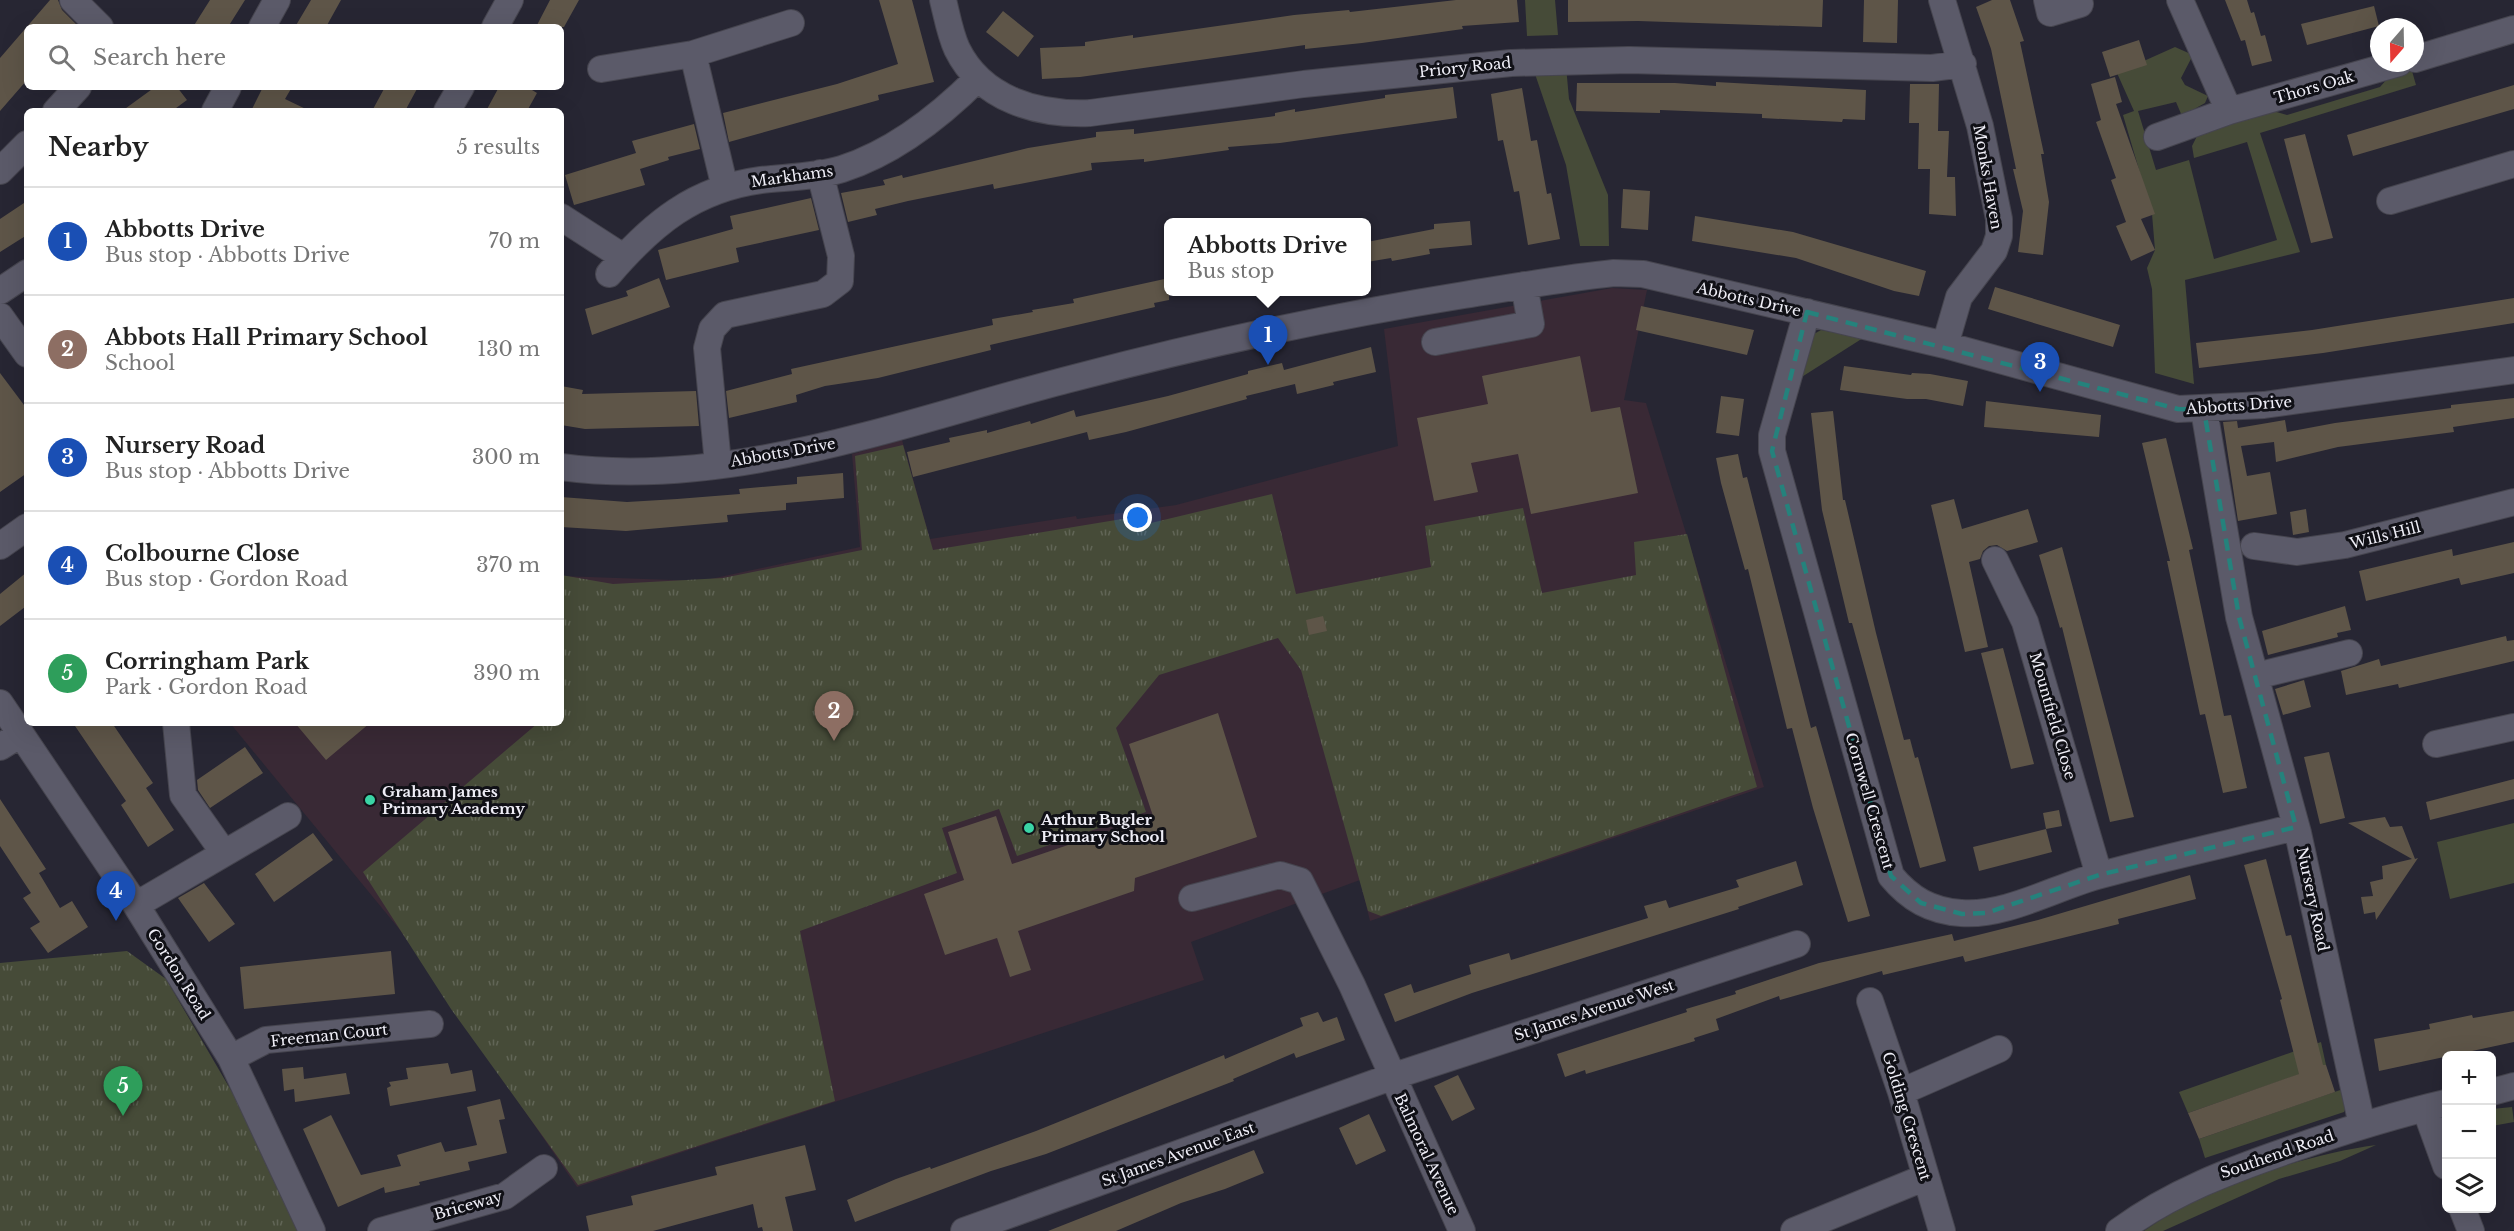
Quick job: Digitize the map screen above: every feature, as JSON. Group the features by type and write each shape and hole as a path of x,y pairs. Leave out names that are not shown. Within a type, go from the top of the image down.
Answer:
{"street":[{"path":"73,0 97,24"},
{"path":"264,24 277,0"},
{"path":"497,24 510,0"},
{"path":"943,0 957,48 978,78"},
{"name":"Monks Haven","path":"1942,0 1980,126 1999,219 1999,236 1994,251 1959,297 1946,345"},
{"path":"2047,0 2050,13 2080,4"},
{"path":"2180,0 2229,111"},
{"path":"601,69 693,54 791,23"},
{"path":"2424,55 2514,29"},
{"path":"693,54 725,188"},
{"name":"Priory Road","path":"978,78 1012,101 1037,111 1064,114 1090,113 1304,84 1510,63 1629,60 1932,68 1963,64"},
{"name":"Thors Oak","path":"2157,137 2229,111 2370,71"},
{"name":"Markhams","path":"564,220 616,265 639,239 663,219 695,200 725,188 820,174 843,168 907,137 954,102 978,78"},
{"path":"59,108 75,90"},
{"path":"217,108 226,90"},
{"path":"449,108 459,90"},
{"path":"0,171 24,147"},
{"path":"2390,201 2514,164"},
{"path":"718,464 707,348 712,329 725,315 823,294 840,281 841,256 820,174"},
{"name":"Abbotts Drive","path":"564,467 623,472 718,464 830,445 1171,352 1358,312 1606,274 1643,274 1807,312 1946,345 2178,409 2204,410 2276,404 2514,370"},
{"path":"0,291 24,275"},
{"path":"1435,342 1540,323 1524,285"},
{"name":"Cornwell Crescent","path":"1807,312 1772,435 1772,451 1891,876 1905,893 1921,903 1962,914 1986,913 2099,875 2296,827"},
{"path":"0,316 24,350"},
{"name":"Nursery Road","path":"2204,410 2239,617 2296,827 2362,1125"},
{"name":"Wills Hill","path":"2254,546 2297,552 2345,545 2514,502"},
{"path":"0,546 24,529"},
{"name":"Mountfield Close","path":"1995,561 2025,622 2099,875"},
{"path":"2256,676 2349,653"},
{"name":"Gordon Road","path":"0,703 136,905 231,1058 312,1231"},
{"path":"176,726 183,795 224,854"},
{"path":"2436,744 2514,727"},
{"path":"0,747 21,734"},
{"path":"136,905 288,816"},
{"name":"Balmoral Avenue","path":"1192,898 1280,875 1300,881 1352,985 1391,1077 1462,1231"},
{"name":"St James Avenue West","path":"1391,1077 1797,944"},
{"name":"Golding Crescent","path":"1870,1001 1901,1092 1942,1231"},
{"name":"Freeman Court","path":"231,1058 266,1040 430,1024"},
{"path":"1901,1092 1999,1049"},
{"name":"St James Avenue East","path":"964,1231 1391,1077"},
{"path":"2496,1091 2514,1086"},
{"path":"2436,1105 2445,1159"},
{"name":"Southend Road","path":"2119,1231 2150,1208 2222,1173 2362,1125 2436,1105"},
{"name":"Briceway","path":"381,1231 422,1225 505,1196 544,1168"},
{"path":"1794,1231 1926,1177"},
{"path":"2463,1213 2470,1231"}],"highlighted area":[{"path":"1807,312 2178,409 2204,410 2239,617 2296,827 2099,875 1986,913 1962,914 1921,903 1891,876 1772,451"}],"shaded area":[{"name":"Arthur Bugler Primary School","path":"1612,288 1647,290 1624,400 1646,403 1764,787 1370,921 1360,880 1191,942 1204,980 577,1187 400,930 232,726 564,726 564,576 701,581 860,547 852,454 902,440 930,539 1076,516 1077,519 1176,505 1398,446 1384,329"}],"green space":[{"path":"1525,0 1555,0 1558,35 1527,36"},
{"path":"2175,47 2193,55 2181,78 2185,85 2208,96 2205,103 2182,116 2176,102 2138,111 2156,170 2189,160 2214,259 2277,240 2247,142 2194,158 2192,146 2198,134 2273,111 2287,115 2380,87 2388,78 2409,72 2412,72 2416,85 2260,133 2300,252 2185,280 2194,384 2155,373 2152,289 2147,268 2155,250 2152,214 2123,115 2134,111 2117,73"},
{"path":"1566,66 1569,99 1608,195 1609,246 1580,246 1566,165 1535,74"},
{"path":"1821,330 1863,338 1797,380 1814,334"},
{"name":"Arthur Bugler Primary School","path":"903,445 933,550 1122,519 1151,523 1272,494 1296,594 1431,567 1425,526 1523,508 1542,593 1636,575 1634,542 1687,534 1757,787 1381,916 1368,911 1301,670 1278,638 1159,675 1116,728 1146,812 1017,856 999,809 942,828 957,873 800,931 835,1101 578,1185 451,1009 363,872 534,726 564,726 564,576 613,584 723,578 862,550 855,456"},
{"path":"2514,823 2514,883 2450,899 2437,842"},
{"path":"127,951 166,979 267,1152 300,1231 0,1231 0,963"},
{"path":"2321,1042 2326,1065 2188,1113 2179,1092"},
{"path":"2346,1088 2348,1101 2344,1112 2205,1158 2199,1139"},
{"path":"2512,1107 2514,1122 2496,1125 2496,1109"},
{"path":"2376,1145 2340,1161 2279,1179 2163,1231 2144,1231 2168,1215 2196,1201 2255,1176 2317,1157"}],"building":[{"path":"50,0 58,0 62,10 76,24 29,24"},
{"path":"210,0 245,0 230,24 195,24"},
{"path":"311,0 341,0 328,24 297,24"},
{"path":"550,0 579,0 564,27 564,24 538,24"},
{"path":"879,0 912,0 934,82 878,95 879,100 729,142 723,113 837,84 898,64"},
{"path":"1456,0 1517,0 1519,22 1462,26 1463,29 1362,43 1305,49 1305,45 1080,77 1042,79 1040,48 1085,46 1085,42 1133,35 1133,38 1294,15 1349,10 1350,12"},
{"path":"1568,0 1823,0 1822,27 1638,21 1568,22"},
{"path":"1864,0 1898,0 1897,43 1863,42"},
{"path":"1992,0 2010,0 2024,41 2020,42 2044,154 2041,154 2049,202 2043,255 2018,252 2023,211 2013,169 2016,169 1991,49 1976,7"},
{"path":"2225,0 2247,0 2251,13 2254,12 2261,36 2265,35 2272,61 2252,66 2245,40 2241,41"},
{"path":"2374,6 2377,18 2370,18 2370,28 2307,45 2301,24"},
{"path":"1003,11 1034,36 1018,57 986,32"},
{"path":"24,30 24,83 0,111 0,58"},
{"path":"2139,40 2147,65 2110,77 2102,52"},
{"path":"2115,77 2122,102 2116,104 2155,214 2141,219 2155,250 2131,261 2116,226 2126,222 2111,180 2116,178 2096,122 2101,120 2091,84"},
{"path":"1716,82 1866,90 1865,120 1843,119 1842,122 1762,118 1762,114 1660,110 1660,113 1576,111 1577,83 1675,83 1716,86"},
{"path":"1910,84 1939,84 1938,131 1949,131 1947,177 1955,177 1956,216 1929,214 1930,169 1918,169 1919,123 1909,123"},
{"path":"2514,85 2514,109 2353,156 2347,135"},
{"path":"1453,87 1457,118 1280,143 1228,147 1229,150 1144,162 1144,159 1091,163 1092,170 994,189 993,184 908,201 875,209 877,215 848,222 841,193 885,185 883,180 902,175 903,178 1028,148 1096,137 1096,132 1134,129 1134,134 1275,116 1275,113 1295,109 1295,112 1385,98 1385,95"},
{"path":"1522,88 1531,141 1537,140 1547,194 1551,193 1560,239 1528,245 1519,191 1514,192 1503,140 1498,141 1491,94"},
{"path":"151,90 179,90 187,100 176,108 126,108"},
{"path":"262,90 290,90 285,99 304,108 252,108"},
{"path":"383,90 416,90 407,108 374,108"},
{"path":"497,90 532,90 537,93 529,108 488,108"},
{"path":"694,124 700,149 668,157 669,160 640,169 645,185 574,205 565,175 636,153 632,141"},
{"path":"2305,134 2333,238 2311,243 2284,139"},
{"path":"1623,189 1650,191 1648,230 1621,228"},
{"path":"811,198 819,230 736,248 739,262 666,280 658,250 733,229 730,216"},
{"path":"24,203 24,237 0,252 0,219"},
{"path":"1695,216 1793,232 1926,271 1919,296 1894,291 1796,258 1692,241"},
{"path":"1470,221 1472,245 1429,249 1430,254 1392,261 1391,258 1371,261 1371,241 1434,229 1434,224"},
{"path":"659,278 670,307 592,335 585,309 628,296 626,291"},
{"path":"1164,279 1164,296 1169,296 1169,300 1154,303 1155,307 990,345 991,350 878,378 825,386 796,395 797,402 729,418 726,391 792,374 791,369 993,325 992,319 1074,303 1073,299"},
{"path":"1995,287 2120,325 2113,347 1988,309"},
{"path":"2514,298 2514,323 2323,353 2199,368 2196,343 2312,330"},
{"path":"1641,306 1754,330 1747,355 1636,330"},
{"path":"1371,347 1376,372 1333,382 1334,385 1297,394 1295,384 1246,396 1247,399 1126,432 1089,440 1087,432 913,477 907,452 950,442 949,438 987,430 987,433 1030,421 1031,424 1074,410 1076,417 1168,396 1248,374 1248,371 1282,363 1284,370"},
{"path":"1580,356 1591,412 1620,407 1638,493 1531,514 1518,454 1471,463 1478,492 1434,501 1417,418 1488,404 1482,376"},
{"path":"1844,366 1911,375 1912,373 1930,374 1968,381 1963,406 1926,399 1907,399 1840,390"},
{"path":"0,373 24,405 24,475 0,492"},
{"path":"564,387 583,390 582,394 696,391 699,426 585,429 564,426"},
{"path":"1721,396 1744,399 1739,436 1716,433"},
{"path":"2514,398 2514,418 2453,427 2454,432 2338,447 2276,462 2274,442 2241,446 2247,476 2270,472 2277,514 2238,521 2223,422 2237,421 2238,428 2285,420 2287,432 2335,423 2451,408 2451,405"},
{"path":"1986,401 2101,415 2099,437 1984,427"},
{"path":"1833,411 1843,500 1845,500 1876,633 1904,740 1910,739 1915,758 1918,757 1946,861 1920,868 1852,623 1849,623 1822,510 1811,413"},
{"path":"2166,438 2193,549 2189,550 2224,716 2231,715 2247,788 2223,793 2205,714 2200,715 2167,561 2170,561 2142,443"},
{"path":"1738,454 1743,478 1747,477 1811,728 1816,726 1870,916 1848,922 1813,808 1792,728 1787,729 1748,569 1745,570 1721,483 1716,458"},
{"path":"843,473 844,498 786,503 786,510 727,515 728,522 626,531 564,527 564,497 627,502 740,494 739,489 797,484 797,477"},
{"path":"1954,499 1962,529 2028,509 2038,542 2007,551 1997,545 1989,546 1983,551 1980,559 1969,562 1988,647 1965,652 1931,505"},
{"path":"2306,509 2309,532 2293,535 2290,512"},
{"path":"2514,542 2514,573 2461,585 2459,578 2366,601 2359,571 2452,549 2453,556"},
{"path":"2062,547 2134,817 2110,822 2062,627 2060,628 2039,555"},
{"path":"24,574 24,608 0,626 0,594"},
{"path":"2345,606 2351,630 2337,633 2338,637 2268,655 2262,631"},
{"path":"1323,616 1327,631 1309,635 1306,620"},
{"path":"2506,636 2507,641 2514,640 2514,661 2399,688 2398,684 2346,695 2341,671 2379,659 2381,666"},
{"path":"2003,648 2034,764 2011,769 1981,653"},
{"path":"2304,680 2311,707 2283,715 2275,689"},
{"path":"1218,713 1257,837 1135,878 1134,891 1018,931 1031,970 1010,977 997,938 945,955 924,894 964,880 948,832 996,816 1012,864 1153,816 1129,744"},
{"path":"75,726 114,726 153,783 146,788 174,830 148,847 121,805 126,801"},
{"path":"298,726 366,726 326,760"},
{"path":"245,747 263,773 210,808 198,790 197,780"},
{"path":"2329,752 2345,818 2320,824 2304,757"},
{"path":"2514,779 2514,799 2430,820 2426,802"},
{"path":"0,799 46,869 39,873 60,908 72,901 88,927 48,953 30,928 40,922 23,898 31,893 0,846"},
{"path":"2059,810 2062,826 2046,829 2043,813"},
{"path":"2385,817 2390,827 2402,826 2415,859 2418,858 2376,920 2375,912 2364,914 2361,897 2373,896 2370,882 2383,879 2382,866 2412,859 2348,823"},
{"path":"2046,829 2052,852 1979,871 1973,847"},
{"path":"313,833 333,860 274,902 255,874"},
{"path":"2266,859 2286,936 2291,935 2323,1065 2326,1065 2335,1092 2199,1139 2188,1113 2299,1074 2280,1000 2282,999 2244,865"},
{"path":"1796,861 1803,885 1738,907 1739,909 1472,993 1395,1022 1384,994 1411,984 1414,993 1471,974 1469,965 1509,953 1511,960 1648,918 1644,906 1666,900 1669,908 1739,887 1736,880"},
{"path":"2190,875 2196,899 2118,919 2119,924 1965,962 1963,956 1883,975 1882,971 1780,1000 1779,996 1716,1019 1719,1030 1694,1038 1695,1041 1586,1074 1585,1070 1565,1077 1557,1054 1687,1012 1686,1009 1736,994 1735,991 1819,963 1952,934 1954,941 2038,920"},
{"path":"204,883 235,924 209,942 178,898"},
{"path":"391,951 395,994 244,1009 240,967"},
{"path":"2514,1011 2514,1042 2472,1051 2442,1051 2442,1057 2379,1071 2374,1039 2430,1029 2429,1024 2472,1015 2473,1018"},
{"path":"1318,1012 1323,1022 1337,1017 1345,1040 1296,1058 1294,1053 1233,1079 1234,1081 1046,1154 991,1171 855,1222 847,1200 896,1179 930,1167 931,1169 1036,1131 1224,1055 1225,1059 1303,1026 1300,1018"},
{"path":"448,1063 451,1074 472,1070 476,1091 390,1106 387,1088 391,1086 389,1082 408,1079 406,1068"},
{"path":"303,1067 304,1079 346,1073 350,1094 295,1102 294,1089 284,1091 282,1069"},
{"path":"1458,1075 1475,1109 1452,1121 1434,1086"},
{"path":"500,1099 505,1119 499,1120 507,1153 468,1162 470,1170 419,1182 420,1185 385,1193 384,1187 338,1207 303,1129 331,1115 361,1175 401,1166 397,1155 441,1142 445,1152 477,1145 467,1107"},
{"path":"1369,1114 1386,1151 1356,1165 1339,1128"},
{"path":"805,1145 816,1190 785,1197 793,1231 763,1231 762,1227 758,1228 753,1204 653,1231 589,1231 586,1216 633,1205 631,1196 717,1175 715,1167"},
{"path":"1254,1150 1264,1173 1225,1189 1181,1203 1116,1231 1048,1231"}],"place":[{"name":"Abbotts Drive","path":"1268,365"},
{"name":"Nursery Road","path":"2040,392"},
{"name":"Abbots Hall Primary School","path":"834,741"},
{"name":"Graham James Primary Academy","path":"370,800"},
{"name":"Arthur Bugler Primary School","path":"1029,828"},
{"name":"Colbourne Close","path":"116,921"},
{"name":"Corringham Park","path":"123,1116"}]}
